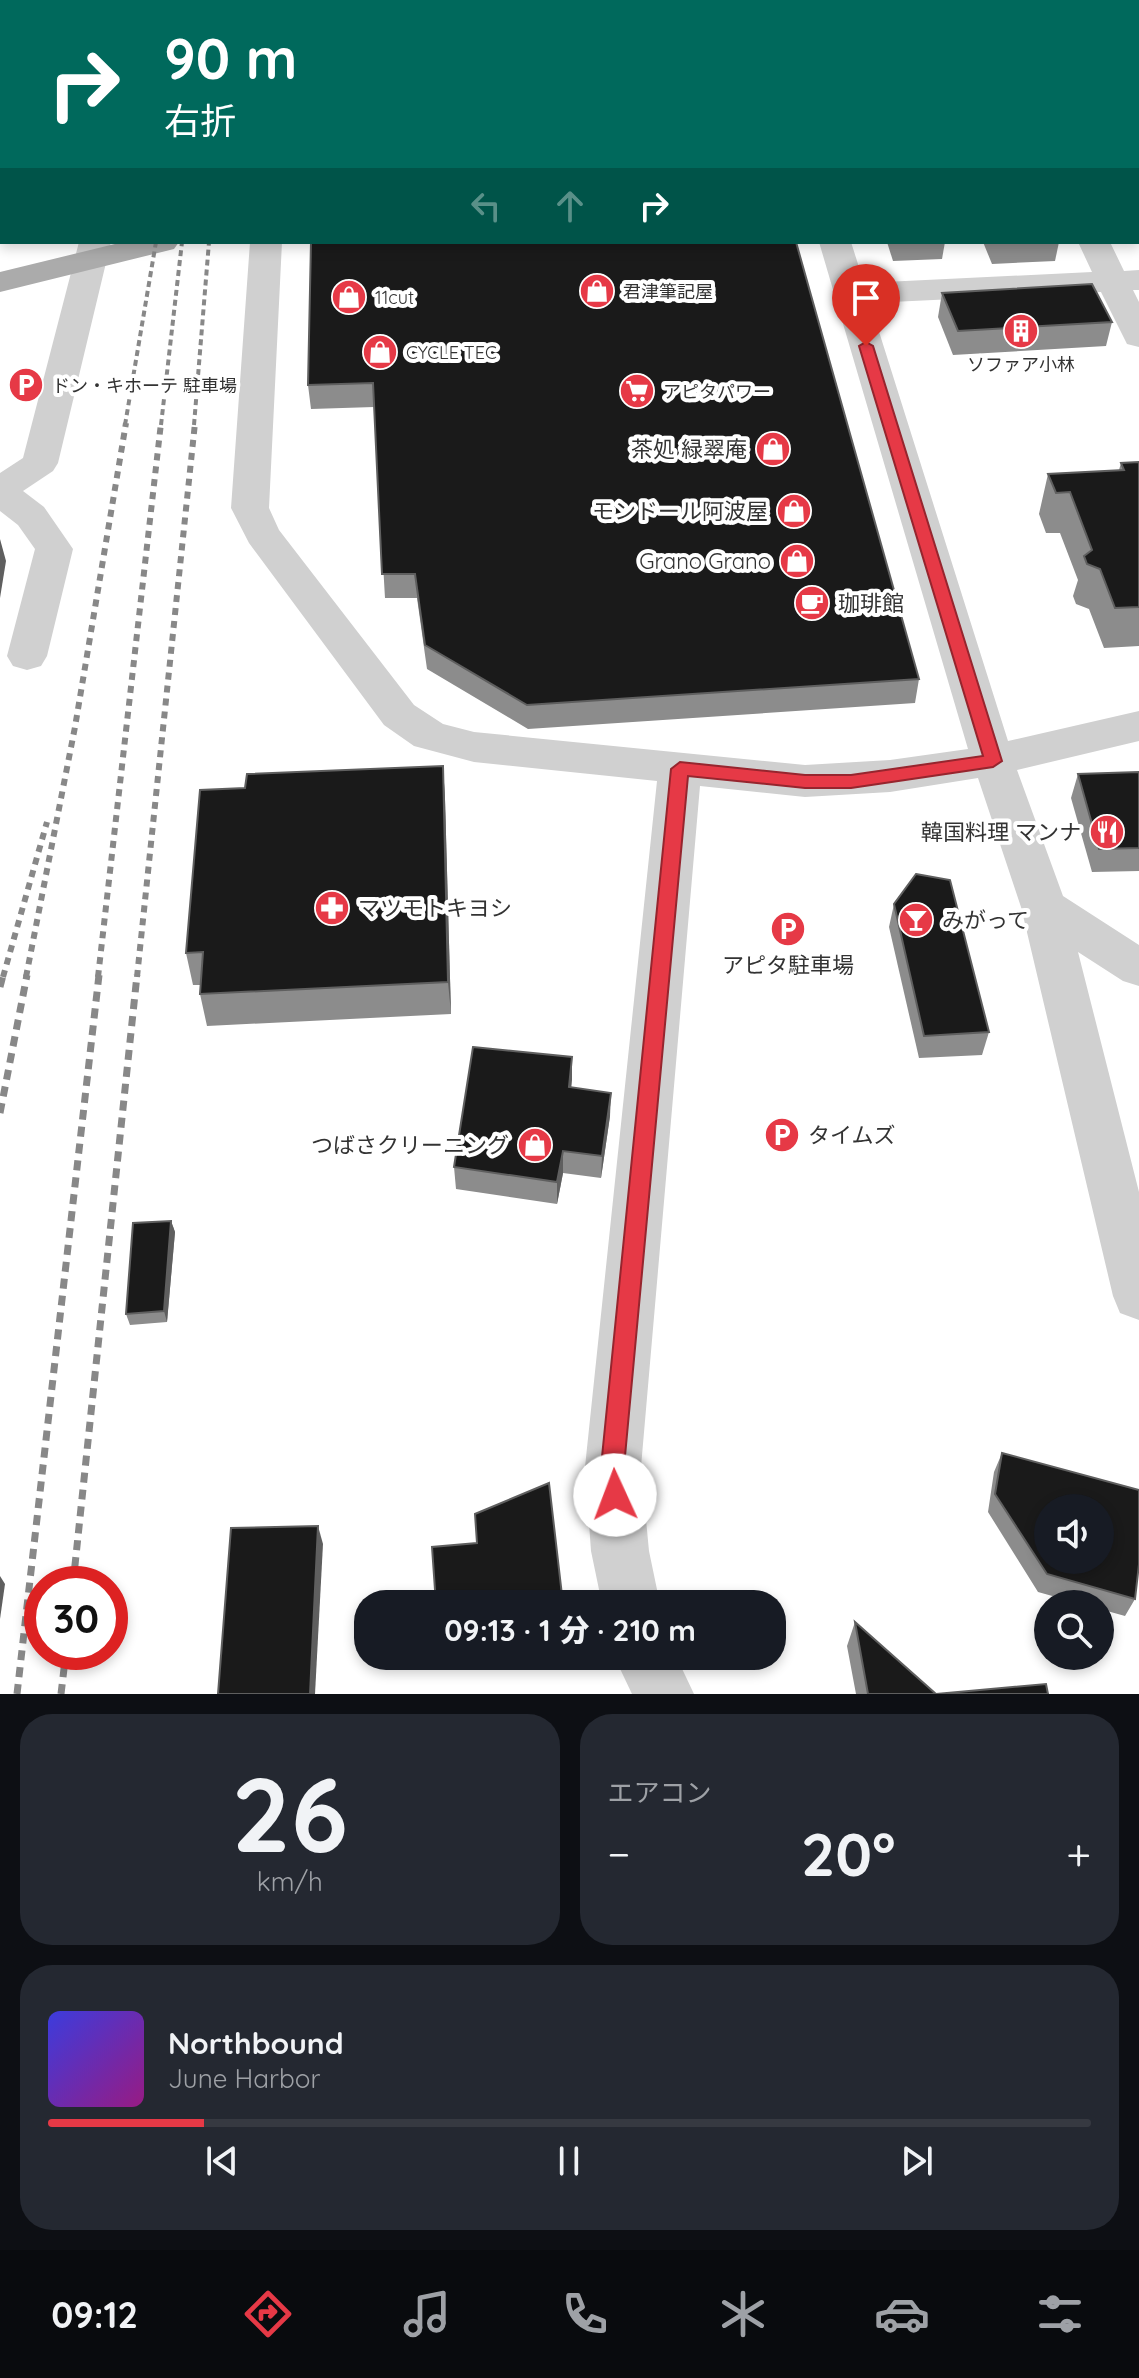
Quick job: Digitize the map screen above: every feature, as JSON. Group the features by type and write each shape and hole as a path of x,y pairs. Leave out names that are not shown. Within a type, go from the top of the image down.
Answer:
{"main road":[{"path":"0,282 94,250 146,244"}],"street":[{"path":"266,244 250,508 262,534 399,715 429,735 474,747 805,781 851,781 993,761 1139,726"},
{"path":"836,244 993,761 1044,907 1139,1296"},
{"path":"1096,244 1126,281 1139,337"},
{"path":"27,656 54,549 31,516 0,491 40,463 94,250"},
{"path":"850,294 1126,281"},
{"path":"628,1590 620,1551 613,1467 680,769"},
{"path":"1044,907 1139,968"},
{"path":"651,1670 664,1694"}],"building":[{"path":"311,244 797,244 919,679 527,705 425,645 415,574 382,574 373,383 308,385"},
{"path":"1092,284 1112,322 958,331 942,293"},
{"path":"1139,462 1139,607 1115,608 1100,569 1087,564 1084,556 1092,550 1070,492 1056,493 1048,474 1124,470 1121,463"},
{"path":"443,766 448,982 200,994 203,952 186,953 200,790 245,788 247,774"},
{"path":"1139,772 1139,848 1099,849 1078,774"},
{"path":"916,874 950,880 989,1032 924,1036 894,904"},
{"name":"つばさクリーニング","path":"473,1047 572,1057 569,1087 611,1093 602,1156 563,1151 557,1182 454,1167"},
{"path":"171,1221 164,1311 126,1314 133,1223"},
{"path":"1002,1453 1139,1490 1139,1564 1135,1599 1114,1593 1114,1590 1103,1590 1047,1574 1114,1574 1114,1494 1034,1494 1034,1554 995,1494"},
{"path":"549,1483 561,1590 435,1590 432,1547 477,1543 475,1514"},
{"path":"318,1526 310,1694 218,1694 231,1528"},
{"path":"855,1622 936,1694 868,1694"},
{"path":"1046,1684 1048,1694 936,1694"}],"railway":[{"path":"125,425 156,244"},
{"path":"161,425 182,244"},
{"path":"194,425 209,244"},
{"path":"26,977 75,727 126,423"},
{"path":"98,977 161,423"},
{"path":"137,977 195,423"},
{"path":"3,977 47,822"},
{"path":"0,987 3,975"},
{"path":"0,1113 27,975"},
{"path":"17,1694 99,975"},
{"path":"75,1566 137,975"},
{"path":"61,1694 64,1670"}],"place":[{"name":"君津筆記屋","path":"597,291"},
{"name":"11cut","path":"349,297"},
{"name":"ソファア小林","path":"1021,331"},
{"name":"CYCLE TEC","path":"380,352"},
{"name":"ドン・キホーテ 駐車場","path":"26,385"},
{"name":"アピタパワー","path":"637,391"},
{"name":"茶処 緑翠庵","path":"773,449"},
{"name":"モンドール阿波屋","path":"794,511"},
{"name":"Grano Grano","path":"797,561"},
{"name":"珈琲館","path":"812,603"},
{"name":"韓国料理 マンナ","path":"1107,832"},
{"name":"マツモトキヨシ","path":"332,908"},
{"name":"みがって","path":"916,920"},
{"name":"アピタ駐車場","path":"788,929"},
{"name":"タイムズ","path":"782,1135"},
{"name":"つばさクリーニング","path":"535,1145"}],"route":[{"path":"615,1495 613,1467 680,769 805,781 851,781 993,761 866,346"}]}
